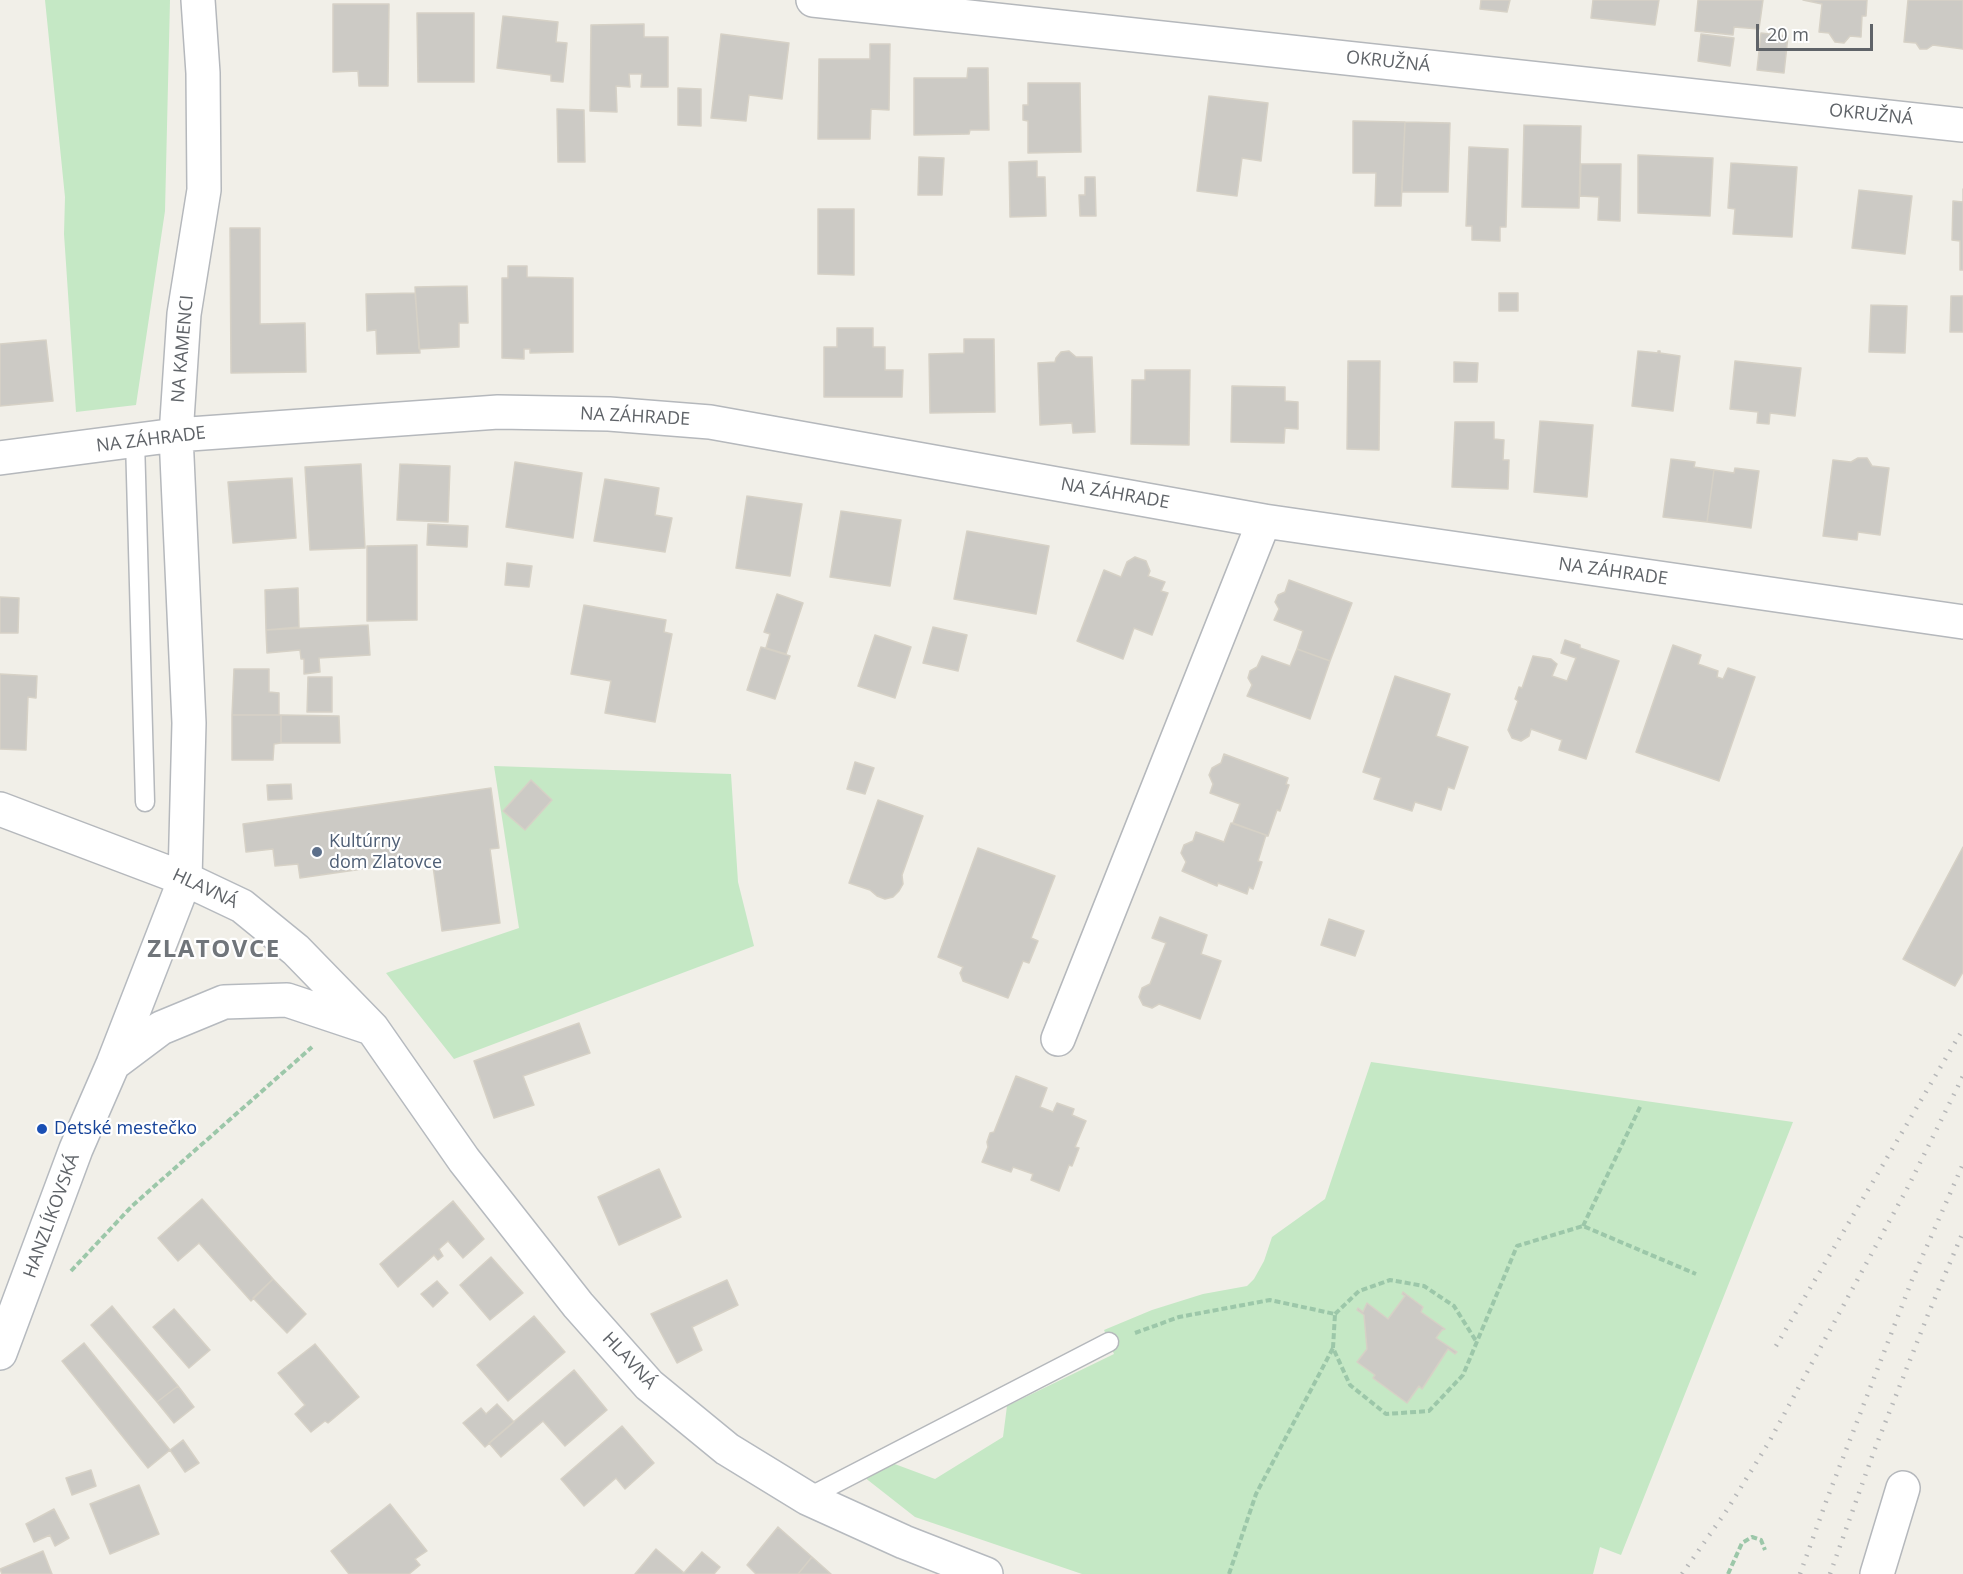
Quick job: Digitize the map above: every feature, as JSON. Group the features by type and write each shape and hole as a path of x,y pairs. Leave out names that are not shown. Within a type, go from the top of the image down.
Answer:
{"street":[{"name":"NA KAMENCI","path":"185,879 189,723 176,435 184,314 204,190 203,73 198,0"},
{"name":"OKRUŽNÁ","path":"813,0 1963,125"},
{"name":"NA ZÁHRADE","path":"0,458 176,435 498,412 609,414 710,422 1264,521 1963,622"},
{"path":"1058,1039 1264,521"},
{"name":"HLAVNÁ","path":"0,809 185,879 242,906 296,950 372,1028 464,1160 578,1305 649,1385 727,1449 807,1498 904,1542 986,1574"},
{"name":"HANZLÍKOVSKÁ","path":"0,1353 76,1149 113,1064 185,879"},
{"path":"113,1064 161,1028 224,1002 287,1000 372,1028"},
{"path":"1877,1574 1903,1488"}],"lane":[{"path":"135,440 146,802"},
{"path":"807,1498 1109,1342"}],"path":[{"path":"69,1273 132,1206 310,1048 320,1045"},
{"path":"1583,1226 1641,1105"},
{"path":"1333,1348 1350,1385 1386,1414 1430,1411 1463,1376 1517,1246 1583,1226 1696,1274"},
{"path":"1229,1574 1256,1494 1333,1348 1335,1314 1359,1291 1390,1280 1424,1286 1455,1306 1476,1341"},
{"path":"1109,1342 1179,1317 1270,1300 1335,1314"},
{"path":"1728,1574 1742,1544 1752,1537 1761,1540 1765,1550"}],"green space":[{"path":"45,0 170,0 165,211 136,405 76,412 64,234 65,197"},
{"path":"494,766 731,774 738,882 754,946 454,1059 386,973 519,928"},
{"path":"1371,1062 1793,1122 1621,1555 1600,1547 1593,1574 1082,1574 915,1517 864,1477 892,1463 935,1479 1003,1437 1007,1406 1114,1354 1104,1330 1152,1310 1203,1294 1247,1286 1254,1279 1264,1261 1272,1237 1325,1199"}],"building":[{"path":"1481,0 1510,0 1507,12 1480,9"},
{"path":"1593,0 1659,0 1655,25 1591,18"},
{"path":"1698,0 1763,0 1759,29 1734,27 1733,35 1695,31"},
{"path":"1803,0 1867,0 1866,16 1862,16 1861,37 1850,36 1844,43 1835,42 1829,33 1819,32 1822,4"},
{"path":"1908,0 1963,0 1963,49 1933,45 1927,49 1920,49 1916,43 1904,42"},
{"path":"333,4 389,4 388,86 359,86 358,71 333,72"},
{"path":"417,13 474,13 474,82 418,82"},
{"path":"503,16 558,22 556,42 567,43 563,82 551,81 551,75 497,68"},
{"path":"644,24 644,37 668,37 668,87 641,87 642,74 629,74 630,87 616,86 617,112 590,111 591,25"},
{"path":"1761,33 1788,36 1784,73 1757,70"},
{"path":"721,34 789,43 782,99 749,95 746,121 711,118"},
{"path":"1701,34 1734,38 1730,66 1698,61"},
{"path":"870,44 890,44 889,110 871,109 870,139 818,139 819,59 870,59"},
{"path":"968,68 988,68 989,130 970,130 969,134 914,135 914,78 967,78"},
{"path":"1028,83 1080,83 1081,152 1028,153 1028,121 1023,120 1023,105 1028,105"},
{"path":"678,88 701,89 701,126 678,125"},
{"path":"1209,96 1268,103 1261,161 1242,158 1237,196 1197,191"},
{"path":"557,109 584,110 585,162 558,162"},
{"path":"1353,121 1405,122 1401,206 1375,206 1376,173 1353,173"},
{"path":"1405,122 1450,123 1448,192 1402,192"},
{"path":"1524,125 1581,126 1579,208 1522,207"},
{"path":"1469,147 1508,149 1506,227 1500,227 1500,241 1472,240 1472,226 1466,226"},
{"path":"1638,155 1713,158 1710,216 1638,213"},
{"path":"919,157 944,158 942,195 918,195"},
{"path":"1037,161 1037,177 1045,177 1046,216 1010,217 1009,162"},
{"path":"1731,163 1797,167 1792,237 1733,234 1735,209 1728,208"},
{"path":"1581,164 1621,164 1620,221 1598,220 1599,197 1580,196"},
{"path":"1085,177 1095,177 1096,216 1080,216 1079,195 1085,195"},
{"path":"1859,190 1912,196 1905,254 1852,248"},
{"path":"1953,201 1963,202 1963,270 1960,270 1960,241 1952,240"},
{"path":"818,209 854,209 854,275 818,274"},
{"path":"230,228 260,228 260,324 305,323 306,372 231,373"},
{"path":"508,266 527,266 527,277 573,278 573,352 530,353 530,349 524,349 524,359 502,358 502,278 508,278"},
{"path":"467,286 468,323 459,323 459,347 419,349 415,287"},
{"path":"415,293 420,353 377,354 376,330 367,331 366,294"},
{"path":"1499,293 1518,293 1518,311 1499,311"},
{"path":"1951,296 1963,296 1963,332 1950,332"},
{"path":"1871,305 1907,306 1905,353 1869,352"},
{"path":"837,328 873,328 873,347 885,347 885,370 903,370 902,397 824,397 824,347 837,347"},
{"path":"964,339 994,339 995,412 930,413 929,354 964,353"},
{"path":"46,340 53,401 0,406 0,344"},
{"path":"1069,351 1076,357 1092,357 1095,432 1073,433 1072,423 1040,425 1038,363 1055,362 1061,352"},
{"path":"1638,351 1658,353 1660,351 1660,353 1680,356 1673,411 1632,406"},
{"path":"1348,361 1380,361 1379,450 1347,449"},
{"path":"1735,361 1801,368 1795,416 1770,413 1769,424 1757,423 1758,412 1730,409"},
{"path":"1454,362 1478,363 1477,382 1454,382"},
{"path":"1145,370 1190,370 1189,445 1131,444 1132,380 1145,380"},
{"path":"1232,386 1285,387 1285,401 1298,402 1298,429 1285,428 1284,443 1231,442"},
{"path":"1540,421 1593,425 1587,497 1534,492"},
{"path":"1455,422 1494,422 1494,439 1504,440 1503,460 1509,460 1508,489 1452,487"},
{"path":"1858,458 1867,458 1872,466 1889,468 1880,535 1858,532 1857,540 1823,536 1833,460 1851,462"},
{"path":"1671,459 1695,462 1694,467 1714,470 1707,522 1663,517"},
{"path":"515,462 582,473 573,538 506,527"},
{"path":"361,464 365,548 310,550 305,467"},
{"path":"400,464 450,466 448,522 397,520"},
{"path":"1735,468 1759,471 1751,528 1707,522 1714,470 1734,473"},
{"path":"292,478 296,538 233,543 228,482"},
{"path":"605,479 659,488 655,515 672,518 665,552 594,541"},
{"path":"747,496 802,504 790,576 736,568"},
{"path":"841,511 901,520 890,586 830,577"},
{"path":"428,524 468,526 467,547 427,545"},
{"path":"967,531 1049,546 1036,614 954,599"},
{"path":"417,545 417,620 367,621 367,546"},
{"path":"1135,557 1146,561 1150,571 1148,576 1165,582 1161,591 1168,593 1152,635 1134,628 1123,659 1077,641 1104,570 1121,577 1127,562"},
{"path":"507,563 532,566 529,587 505,585"},
{"path":"1289,580 1352,603 1330,661 1297,649 1303,631 1274,620 1279,609 1275,602 1278,595 1285,592"},
{"path":"298,588 299,627 266,630 265,590"},
{"path":"777,594 803,603 786,654 766,648 770,634 764,632"},
{"path":"0,597 19,598 18,633 0,633"},
{"path":"584,605 666,620 664,632 672,634 655,722 605,713 611,681 571,674"},
{"path":"368,625 370,655 319,658 320,672 304,674 304,659 301,659 300,650 267,653 266,630"},
{"path":"933,627 967,635 958,671 923,663"},
{"path":"875,635 911,647 895,698 858,686"},
{"path":"1565,640 1580,645 1580,648 1619,661 1586,759 1559,750 1562,740 1531,729 1529,736 1521,741 1512,738 1508,730 1518,701 1515,699 1519,687 1522,688 1533,656 1551,659 1557,664 1552,676 1567,681 1576,658 1561,653"},
{"path":"1673,645 1701,655 1698,664 1718,671 1717,677 1723,679 1728,668 1755,677 1719,781 1636,752"},
{"path":"761,647 790,656 775,699 747,690"},
{"path":"1297,649 1330,661 1310,719 1247,696 1252,685 1248,678 1250,671 1257,667 1262,656 1290,666"},
{"path":"234,669 269,669 269,692 279,693 279,715 232,715"},
{"path":"0,674 37,676 36,698 28,697 26,750 0,749"},
{"path":"1395,676 1450,694 1436,736 1468,747 1454,789 1448,787 1441,810 1415,802 1412,811 1374,799 1381,778 1363,772"},
{"path":"308,677 332,677 332,712 307,712"},
{"path":"232,715 281,715 281,743 274,744 273,760 232,760"},
{"path":"281,715 339,716 340,743 281,743"},
{"path":"1224,754 1288,778 1286,784 1289,785 1268,836 1233,823 1240,804 1210,793 1213,784 1209,775 1212,768 1221,763"},
{"path":"855,762 874,768 865,794 847,789"},
{"path":"531,780 552,800 525,830 503,811"},
{"path":"291,784 292,799 268,800 267,785"},
{"path":"491,788 499,848 490,849 500,923 442,931 432,859 300,878 298,864 275,866 273,849 246,852 243,824"},
{"path":"878,800 923,816 902,875 903,884 893,897 885,899 870,890 849,883"},
{"path":"1231,823 1266,835 1258,861 1262,862 1253,889 1249,887 1247,894 1218,883 1217,886 1182,871 1186,862 1181,853 1184,845 1193,841 1196,832 1224,842"},
{"path":"1963,847 1963,972 1955,986 1903,959"},
{"path":"978,848 1055,876 1031,938 1038,941 1029,963 1023,961 1008,998 963,981 960,973 963,967 938,957"},
{"path":"1160,917 1207,935 1201,954 1221,961 1200,1019 1159,1004 1152,1008 1143,1005 1139,997 1142,988 1150,984 1166,943 1152,938"},
{"path":"1329,919 1364,931 1355,956 1321,945"},
{"path":"579,1023 590,1053 523,1076 534,1105 494,1118 474,1061"},
{"path":"1016,1076 1047,1088 1040,1107 1053,1112 1057,1103 1074,1109 1072,1115 1086,1121 1075,1147 1079,1148 1072,1166 1069,1165 1059,1191 1031,1180 1033,1174 1013,1167 1011,1172 982,1162 990,1133 994,1132"},
{"path":"659,1169 681,1217 619,1245 598,1197"},
{"path":"202,1199 273,1279 251,1301 199,1243 178,1261 158,1238"},
{"path":"453,1201 484,1239 463,1258 448,1241 439,1249 443,1256 438,1260 434,1255 398,1287 380,1264"},
{"path":"491,1257 523,1293 490,1320 460,1285"},
{"path":"273,1279 306,1314 287,1333 253,1298"},
{"path":"727,1280 738,1305 692,1327 702,1350 677,1363 651,1314"},
{"path":"437,1281 448,1293 433,1307 421,1294"},
{"path":"1403,1292 1423,1307 1421,1312 1445,1329 1436,1338 1457,1352 1455,1354 1448,1349 1422,1389 1419,1386 1407,1403 1373,1378 1375,1375 1357,1362 1367,1349 1364,1315 1357,1310 1358,1308 1363,1312 1367,1303 1388,1319 1405,1296"},
{"path":"112,1306 178,1386 157,1402 91,1325"},
{"path":"174,1309 210,1350 189,1368 153,1327"},
{"path":"534,1316 565,1352 508,1401 477,1365"},
{"path":"84,1343 170,1450 148,1468 62,1361"},
{"path":"315,1344 359,1397 328,1423 325,1421 311,1432 295,1414 305,1405 278,1373"},
{"path":"574,1370 607,1410 565,1446 543,1421 501,1457 489,1443"},
{"path":"178,1386 194,1407 174,1423 157,1402"},
{"path":"497,1404 514,1422 485,1447 463,1423 481,1408 486,1414"},
{"path":"622,1426 654,1463 625,1489 616,1478 584,1506 561,1479"},
{"path":"183,1440 199,1463 185,1472 170,1450"},
{"path":"91,1470 96,1486 72,1495 66,1478"},
{"path":"139,1485 159,1534 110,1554 90,1504"},
{"path":"390,1504 427,1551 415,1559 420,1565 409,1574 349,1574 331,1551"},
{"path":"54,1509 69,1538 55,1546 50,1535 34,1542 26,1524"},
{"path":"778,1527 812,1557 798,1574 756,1574 747,1565"},
{"path":"656,1549 683,1572 682,1574 635,1574"},
{"path":"43,1551 52,1574 2,1574 0,1569"},
{"path":"702,1552 720,1567 714,1574 683,1574"},
{"path":"812,1557 831,1574 798,1574"}],"railway":[{"path":"1776,1346 1963,1029"},
{"path":"1682,1574 1727,1510 1769,1442 1909,1185 1963,1076"},
{"path":"1800,1574 1912,1280 1963,1164"},
{"path":"1830,1574 1874,1451 1963,1232"}],"place":[{"name":"Kultúrny dom Zlatovce","path":"317,852"},
{"name":"Detské mestečko","path":"42,1129"}],"district":[{"name":"ZLATOVCE","path":"214,950"}]}
